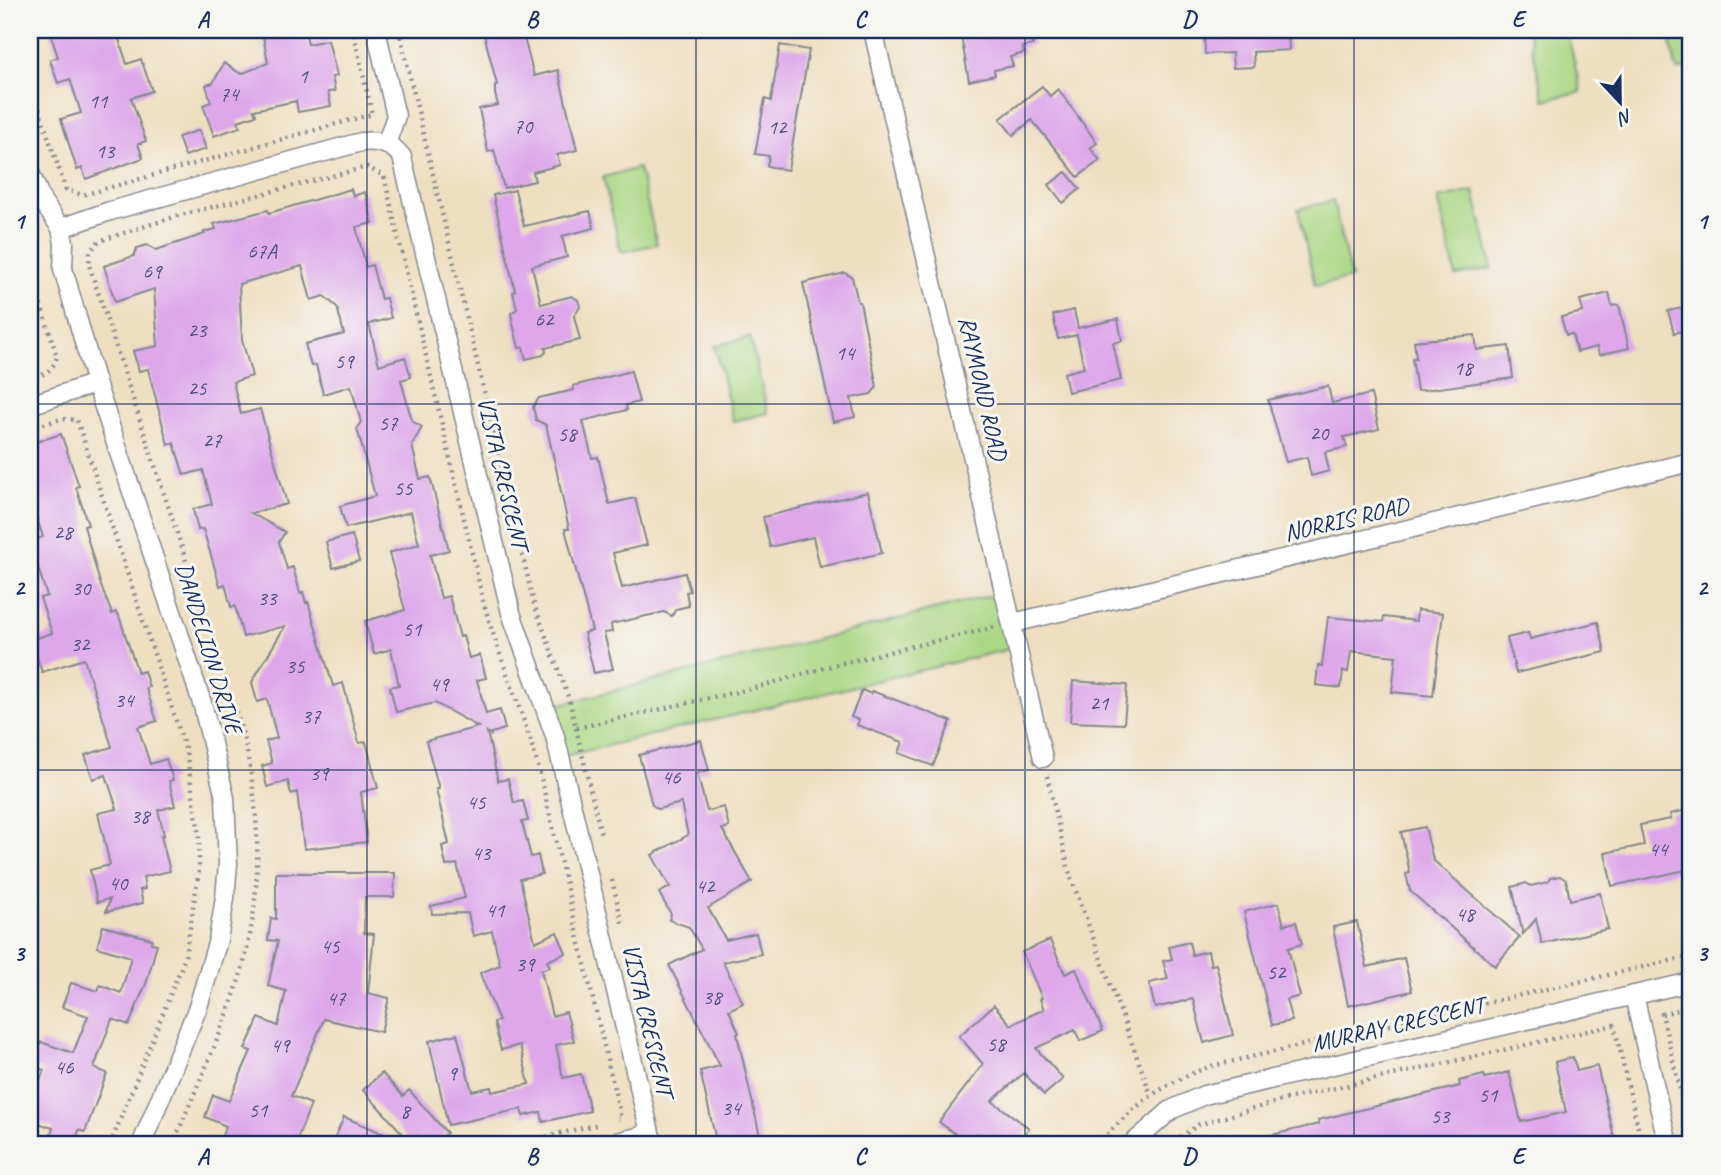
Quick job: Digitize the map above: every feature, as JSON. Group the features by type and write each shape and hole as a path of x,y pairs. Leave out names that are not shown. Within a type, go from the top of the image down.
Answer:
{"street":[{"path":"30,173 42,201 61,228 110,211 340,148 373,140 386,144 396,116 376,30"},
{"name":"RAYMOND ROAD","path":"873,30 1043,758"},
{"name":"VISTA CRESCENT","path":"386,144 396,149 406,167 511,613 555,736 651,1139"},
{"name":"DANDELION DRIVE","path":"61,228 64,243 63,269 96,383 206,718 225,798 225,898 209,974 141,1145"},
{"path":"30,405 96,383"},
{"name":"NORRIS ROAD","path":"1013,623 1691,462"},
{"name":"MURRAY CRESCENT","path":"1131,1145 1171,1110 1204,1095 1691,982"},
{"path":"1634,995 1668,1145"},
{"path":"604,1145 651,1139"}],"path":[{"path":"30,82 66,190 83,195 372,114 353,30"},
{"path":"399,30 534,604 577,728 758,687 838,664 1013,623"},
{"path":"99,241 177,216 367,167"},
{"path":"30,271 57,356 49,371 30,379"},
{"path":"30,428 61,419 77,420 186,751 199,833 199,871 185,958 110,1145"},
{"path":"1043,758 1070,875 1151,1095"},
{"path":"1098,1145 1151,1095 1188,1074 1212,1066 1691,956"},
{"path":"1691,1007 1662,1014 1691,1137"},
{"path":"1169,1145 1198,1125 1287,1099 1614,1025 1642,1145"},
{"path":"512,1145 621,1118"}],"green space":[{"path":"1528,30 1567,30 1581,92 1544,100"},
{"path":"1667,30 1691,30 1691,67 1677,70"},
{"path":"639,168 657,244 621,252 603,177"},
{"path":"1474,191 1492,268 1456,276 1438,199"},
{"path":"1333,201 1351,278 1315,286 1298,209"},
{"path":"750,337 768,413 733,421 715,346"},
{"path":"1005,592 1018,647 560,757 545,708"}],"building":[{"path":"49,30 116,30 127,64 141,59 152,91 131,98 146,141 138,144 143,158 86,179 82,168 77,170 61,119 81,113 70,79 58,83 50,60 58,57"},
{"path":"262,30 305,30 308,44 328,40 337,76 332,77 335,91 328,92 331,106 298,112 296,101 254,110 256,115 238,121 240,127 214,136 203,105 211,102 206,85 213,83 224,63 241,74 268,63"},
{"path":"483,30 522,30 534,76 558,70 577,150 557,155 560,165 533,172 535,181 504,188 494,150 488,152 479,109 498,105 495,94 497,85"},
{"path":"960,30 1029,30 1033,45 1022,47 1024,53 1010,57 1013,66 994,70 995,75 969,81"},
{"path":"1204,30 1288,30 1289,50 1253,52 1254,67 1233,68 1232,53 1205,54"},
{"path":"780,45 809,50 788,170 767,166 769,156 755,154 765,99 771,101"},
{"path":"1042,86 1050,96 1058,89 1097,143 1090,148 1100,160 1078,177 1032,120 1013,135 1000,119"},
{"path":"199,130 206,149 185,156 178,137"},
{"path":"1066,172 1080,189 1063,203 1049,185"},
{"path":"351,189 353,196 365,192 373,223 356,227 366,267 372,265 381,299 386,298 391,318 369,324 379,365 405,357 411,377 401,380 412,421 422,427 412,445 420,479 430,477 449,550 430,555 441,598 449,596 460,637 463,636 469,658 480,655 486,678 477,680 486,714 500,710 505,729 491,735 487,732 498,781 508,779 514,803 523,801 528,821 522,822 531,857 538,855 542,874 520,879 535,942 557,932 566,953 547,961 550,967 541,970 552,1016 566,1012 574,1041 556,1045 563,1078 581,1074 590,1111 543,1122 541,1112 523,1116 521,1109 448,1125 429,1041 457,1034 472,1091 491,1087 492,1092 529,1084 520,1045 501,1050 494,1022 499,1021 480,973 500,965 492,931 473,936 468,913 432,914 431,906 465,898 457,864 446,866 442,846 449,844 436,789 439,789 426,741 478,727 435,703 396,712 390,687 399,685 391,649 374,654 365,621 405,610 389,553 419,544 411,512 346,528 340,506 375,496 357,428 361,422 351,386 323,394 316,365 311,366 305,344 344,334 337,307 324,296 311,300 302,266 239,284 242,340 252,376 233,382 241,414 260,409 287,504 251,513 285,532 279,542 287,569 293,567 300,593 303,592 306,603 308,602 333,686 343,683 359,743 366,742 378,788 361,792 367,842 304,849 297,792 291,794 288,781 267,787 262,766 272,763 266,741 277,738 267,699 257,702 252,682 285,626 243,637 235,606 231,607 225,584 220,586 203,529 198,530 193,509 212,504 203,470 184,475 174,443 168,445 148,369 139,371 133,351 158,346 154,289 115,302 104,266 134,256 137,248 147,245 156,250 205,234 204,232 216,229 214,224 268,210 269,213"},
{"path":"515,190 524,226 590,211 594,228 562,236 567,257 532,266 541,304 572,296 578,300 580,307 574,316 580,340 545,348 543,355 526,359 523,347 519,348 513,324 511,313 517,309 515,291 493,195"},
{"path":"845,273 852,277 860,302 877,387 871,394 851,398 855,417 833,422 803,283"},
{"path":"1609,293 1612,306 1619,305 1629,348 1599,355 1597,347 1577,352 1572,334 1566,335 1561,317 1583,312 1580,300"},
{"path":"1691,306 1691,329 1674,333 1668,311"},
{"path":"1074,310 1078,328 1118,319 1122,341 1113,343 1121,380 1068,392 1064,373 1084,368 1077,335 1058,339 1053,315"},
{"path":"1475,335 1477,350 1509,346 1513,378 1417,391 1412,358 1416,358 1414,341"},
{"path":"631,371 639,402 626,405 627,410 583,421 592,458 598,457 609,504 635,498 647,545 613,553 622,588 685,573 690,591 686,592 689,606 676,609 672,616 664,612 611,624 612,632 604,633 613,669 594,673 584,633 592,631 565,529 569,529 556,468 546,425 536,420 533,407 539,398 574,390 573,386"},
{"path":"1328,386 1332,403 1371,394 1379,429 1344,437 1347,447 1325,452 1329,471 1311,476 1307,457 1286,462 1268,400"},
{"path":"61,434 79,486 76,487 88,525 84,526 100,583 112,614 116,612 119,616 138,673 144,671 149,687 146,688 157,721 138,727 150,764 166,759 173,780 169,781 175,806 158,810 170,871 143,877 145,889 140,890 143,903 106,912 110,899 97,902 90,870 110,865 98,813 117,809 106,775 93,779 85,755 112,747 84,659 42,672 31,640 52,633 40,598 47,596 30,542 43,537 30,497 30,444"},
{"path":"868,492 882,553 820,567 813,537 770,547 763,517"},
{"path":"352,535 359,561 333,568 326,542"},
{"path":"1417,610 1443,613 1433,696 1392,692 1396,656 1351,651 1348,672 1343,671 1341,688 1316,685 1318,665 1322,666 1328,617 1383,622 1384,617 1416,621"},
{"path":"1598,622 1605,652 1516,673 1507,638 1528,633 1530,639"},
{"path":"1073,681 1127,685 1124,724 1070,722"},
{"path":"862,690 871,694 872,691 951,721 933,766 899,753 903,742 857,725 859,720 851,717"},
{"path":"701,740 709,770 697,773 707,811 724,807 729,827 722,829 752,882 708,908 726,940 756,933 761,954 723,962 743,1003 729,1010 739,1033 737,1034 762,1145 717,1145 700,1071 720,1066 669,965 702,949 689,927 669,920 671,914 659,893 670,887 652,855 688,835 681,803 658,809 652,805 639,755"},
{"path":"1691,809 1691,869 1612,886 1605,853 1644,845 1640,825 1671,819 1670,814"},
{"path":"1425,827 1433,860 1520,937 1495,966 1410,891 1406,874 1410,873 1401,832"},
{"path":"276,873 395,873 394,897 365,897 364,933 374,934 368,993 389,998 381,1032 324,1019 291,1096 311,1104 295,1145 218,1145 226,1126 205,1117 213,1095 229,1101 251,1051 245,1049 259,1018 278,1026 286,991 268,986 278,941 268,940 271,918 276,919"},
{"path":"1560,876 1566,880 1570,900 1600,893 1608,929 1542,944 1536,919 1523,934 1512,887 1526,883 1531,886"},
{"path":"1278,903 1284,925 1296,922 1302,944 1288,948 1300,996 1286,1000 1292,1021 1272,1025 1244,912"},
{"path":"1357,922 1367,967 1404,958 1412,991 1348,1006 1333,927"},
{"path":"103,926 152,939 151,943 157,944 147,981 129,1025 112,1019 94,1068 107,1073 85,1132 79,1130 76,1140 70,1138 68,1145 47,1145 53,1128 30,1120 30,1109 44,1070 32,1066 41,1042 73,1053 88,1016 62,1007 71,983 98,991 100,985 121,993 131,957 97,947"},
{"path":"1050,940 1065,974 1076,969 1103,1031 1080,1041 1075,1030 1036,1048 1063,1079 1044,1095 1024,1073 992,1101 1029,1128 1016,1145 992,1145 977,1134 970,1145 939,1122 983,1064 959,1036 994,1005 1011,1025 1044,1009 1022,952"},
{"path":"1189,942 1192,955 1208,951 1211,965 1216,964 1233,1035 1204,1043 1193,999 1155,1008 1149,983 1168,979 1163,961 1172,959 1169,947"},
{"path":"1573,1057 1577,1071 1597,1066 1616,1145 1260,1145 1259,1138 1319,1124 1318,1120 1460,1086 1459,1081 1509,1072 1521,1122 1566,1112 1555,1062"},
{"path":"382,1073 403,1096 409,1090 447,1133 433,1145 413,1145 363,1090"},
{"path":"344,1117 411,1145 332,1145"}]}
